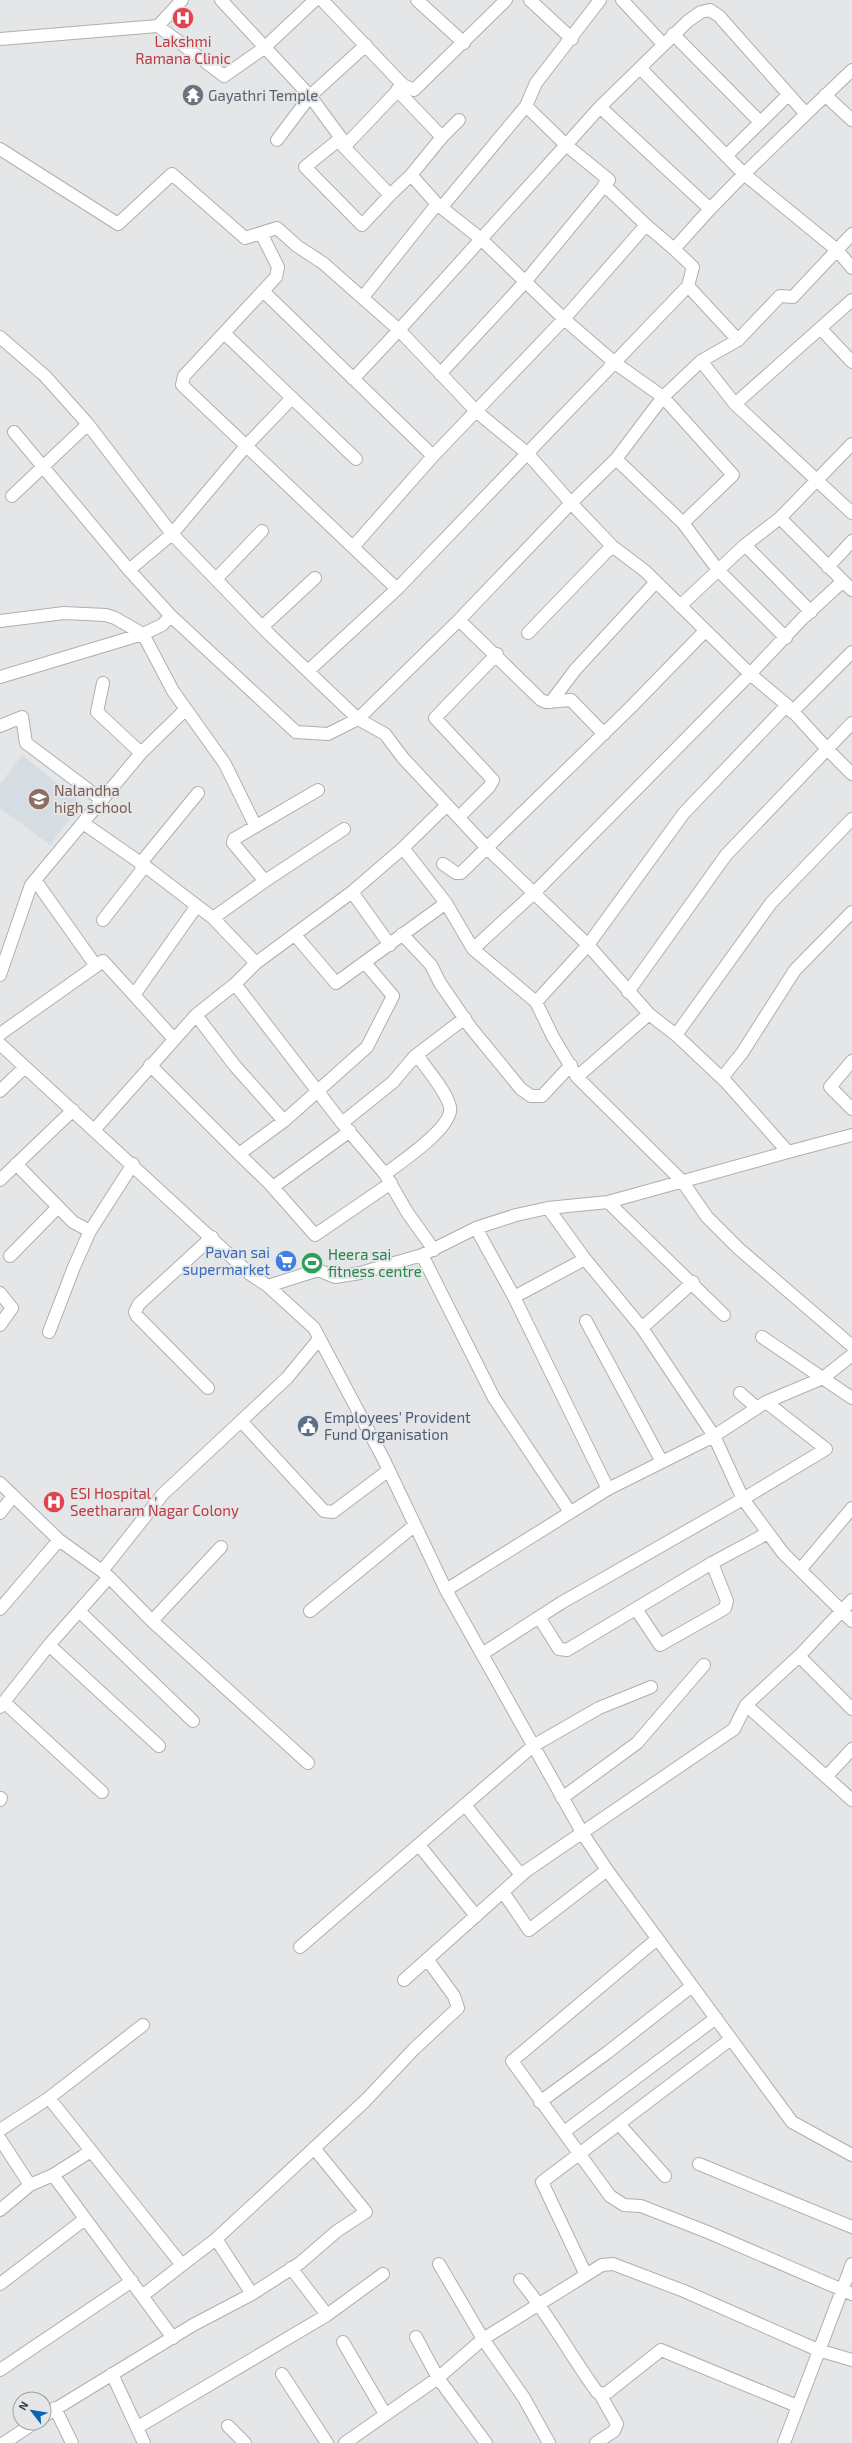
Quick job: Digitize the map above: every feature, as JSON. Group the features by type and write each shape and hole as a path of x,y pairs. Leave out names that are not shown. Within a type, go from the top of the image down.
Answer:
{"street":[{"path":"158,26 182,0"},
{"path":"221,0 310,96 342,142 390,195"},
{"path":"0,39 158,26 224,76 264,48 315,0"},
{"path":"322,0 366,45 400,88 442,136"},
{"path":"417,0 464,43"},
{"path":"400,88 414,90 464,43 506,0"},
{"path":"530,0 572,39"},
{"path":"363,297 439,206 526,106 536,83 572,39 600,0"},
{"path":"622,0 663,44"},
{"path":"353,379 600,107 673,34 701,12 710,10 719,16 806,114"},
{"path":"673,34 760,122"},
{"path":"278,140 310,96 366,45"},
{"path":"640,68 744,174 837,250 852,268"},
{"path":"674,249 744,174 852,70"},
{"path":"400,88 342,142 304,167 362,225 411,175 442,136 459,120"},
{"path":"726,156 788,95"},
{"path":"825,95 852,120"},
{"path":"440,374 525,282 609,180 566,145 526,106"},
{"path":"600,107 710,209"},
{"path":"0,149 118,224 172,174 245,238 277,228 363,297 399,330 477,412 528,454 571,503 612,546 645,571 655,583 750,674 790,709 852,774"},
{"path":"411,175 439,206 480,239 564,319 615,363 663,397 733,475 683,523"},
{"path":"308,672 397,589 688,286 693,267 604,185"},
{"path":"353,547 433,456 477,412 564,319 646,224"},
{"path":"262,233 278,267 276,277 184,376 181,382 246,446 397,589"},
{"path":"14,432 130,570 171,616 296,732 328,734 358,719 459,620 571,503 616,459 663,397 700,360 738,340 780,296 793,296 852,234"},
{"path":"688,286 738,340"},
{"path":"263,291 433,456"},
{"path":"735,404 852,300"},
{"path":"821,329 852,362"},
{"path":"224,333 356,460"},
{"path":"0,337 45,376 88,424 172,534 262,627 358,719 385,734 403,758 487,848 588,945 649,1014 676,1035 722,1078 788,1152"},
{"path":"700,360 735,404 852,513"},
{"path":"130,570 172,534 246,446 291,399"},
{"path":"12,496 88,424"},
{"path":"680,606 745,544 780,518 852,444"},
{"path":"616,459 683,523 718,570 786,638"},
{"path":"780,518 852,590"},
{"path":"216,579 262,531"},
{"path":"828,567 852,541"},
{"path":"745,544 811,612"},
{"path":"528,633 612,546"},
{"path":"262,627 315,578"},
{"path":"473,949 534,892 843,581"},
{"path":"551,702 575,670 655,583"},
{"path":"0,622 64,614 106,615 116,618 143,634 173,690 225,764 255,825"},
{"path":"0,677 143,634 162,625 171,616"},
{"path":"459,620 497,654 541,700 551,702 571,700 604,734"},
{"path":"443,864 452,871 461,873 604,734 705,631"},
{"path":"536,1002 588,945 684,814 790,709 852,652"},
{"path":"459,817 490,787 493,780 435,718 497,654"},
{"path":"103,683 97,712 141,753"},
{"path":"0,975 31,885 141,753 186,709"},
{"path":"0,726 22,717 26,743 102,800"},
{"path":"628,992 726,855 828,750 852,723"},
{"path":"265,881 233,843 234,839 255,825 318,790"},
{"path":"103,920 142,865 198,793"},
{"path":"95,1130 150,1065 196,1015 235,984 256,963 352,892 404,848 447,805"},
{"path":"676,1035 771,903 852,819"},
{"path":"83,823 142,865 196,908 213,918 256,963"},
{"path":"213,918 265,881 344,829"},
{"path":"404,848 446,903 473,949 536,1002 553,1037 572,1065 577,1077 682,1181 707,1217 738,1248 852,1346"},
{"path":"35,880 96,966"},
{"path":"352,892 390,944"},
{"path":"295,935 336,983 366,964 402,934 446,903"},
{"path":"132,992 196,908"},
{"path":"722,1078 742,1053 795,970 852,912"},
{"path":"402,934 431,965 440,983 465,1018 521,1089 531,1096 542,1096 572,1065"},
{"path":"0,1034 103,961 174,1039"},
{"path":"239,1154 284,1121 367,1047 393,998 392,993 366,964"},
{"path":"235,984 318,1092 388,1178 407,1212 434,1250"},
{"path":"577,1077 649,1014"},
{"path":"196,1015 235,1066 284,1121"},
{"path":"273,1187 346,1127 393,1082 417,1055 465,1018"},
{"path":"0,1044 21,1062 24,1068 133,1164 250,1274 268,1286 314,1328 389,1470 446,1590 583,1834 657,1939 792,2122 852,2155"},
{"path":"150,1065 273,1187 315,1235 388,1178 441,1130 450,1116 450,1107 445,1095 417,1055"},
{"path":"852,1061 830,1087 852,1109"},
{"path":"0,1091 24,1068"},
{"path":"0,1180 73,1110"},
{"path":"268,1286 318,1270 335,1277 360,1273 422,1255 476,1228 548,1208 608,1202 852,1135"},
{"path":"16,1164 73,1222 90,1231"},
{"path":"49,1332 74,1267 90,1231 133,1164"},
{"path":"608,1202 692,1282 724,1315"},
{"path":"10,1256 58,1207"},
{"path":"548,1208 585,1259 642,1328 714,1436 743,1499 768,1533 783,1553 852,1621"},
{"path":"476,1228 514,1297 608,1489"},
{"path":"208,1388 136,1316 136,1312 140,1304 212,1237"},
{"path":"422,1255 494,1398 570,1512"},
{"path":"514,1297 585,1259"},
{"path":"642,1328 692,1282"},
{"path":"0,1293 12,1308 0,1325"},
{"path":"586,1321 662,1462"},
{"path":"762,1337 852,1398"},
{"path":"102,1792 2,1705 49,1645 79,1611 164,1494 286,1378 319,1339"},
{"path":"446,1590 608,1489 714,1436 761,1405 823,1378 852,1355"},
{"path":"482,1654 539,1617 743,1499 826,1449 740,1392"},
{"path":"241,1421 324,1511 333,1512 389,1470"},
{"path":"0,1483 58,1540 105,1574 152,1621 308,1763"},
{"path":"0,1513 13,1496"},
{"path":"800,1570 852,1508"},
{"path":"310,1611 415,1525"},
{"path":"539,1617 562,1651 636,1609 712,1563 768,1533"},
{"path":"0,1609 58,1540"},
{"path":"152,1621 221,1547"},
{"path":"636,1609 660,1645 722,1610 727,1600 712,1563"},
{"path":"404,1980 522,1875 734,1729 746,1705 799,1656 852,1600"},
{"path":"79,1611 193,1721"},
{"path":"49,1645 158,1746"},
{"path":"799,1656 852,1709"},
{"path":"562,1798 637,1743 704,1665"},
{"path":"300,1947 533,1746 599,1708 651,1687"},
{"path":"746,1705 852,1800"},
{"path":"826,1777 852,1749"},
{"path":"465,1805 522,1875"},
{"path":"419,1845 476,1916"},
{"path":"503,1892 529,1930 607,1870"},
{"path":"657,1939 512,2061 540,2102 581,2153 610,2196 616,2201 624,2205 641,2206 847,2291"},
{"path":"142,2296 216,2239 365,2101 414,2049 458,2008 454,1996 427,1959"},
{"path":"540,2102 608,2052 692,1986"},
{"path":"564,2132 716,2018"},
{"path":"0,2130 49,2098 143,2025"},
{"path":"586,2275 542,2182 731,2039"},
{"path":"49,2098 182,2265"},
{"path":"619,2124 665,2176"},
{"path":"0,2139 30,2185"},
{"path":"52,2410 173,2338 252,2294 291,2268 337,2231 366,2212 314,2148"},
{"path":"0,2210 30,2185 53,2175 91,2151"},
{"path":"699,2164 852,2227"},
{"path":"53,2175 173,2338"},
{"path":"0,2284 85,2219"},
{"path":"216,2239 252,2294"},
{"path":"439,2264 483,2340 524,2398 549,2443"},
{"path":"345,2443 438,2378 483,2340 541,2305 602,2265 612,2264 684,2291 818,2350 852,2360"},
{"path":"784,2443 818,2350 847,2291 852,2264"},
{"path":"291,2268 327,2315"},
{"path":"138,2427 327,2315 383,2274"},
{"path":"520,2280 541,2305 575,2362 600,2394 617,2424 614,2431 596,2443"},
{"path":"0,2370 132,2281"},
{"path":"416,2337 438,2378 486,2443"},
{"path":"343,2342 385,2414"},
{"path":"600,2394 608,2392 661,2350 797,2406"},
{"path":"112,2374 138,2427 144,2443"},
{"path":"282,2374 327,2443"},
{"path":"55,2408 72,2443"},
{"path":"228,2426 244,2443"},
{"path":"8,2442 23,2431"}],"shaded area":[{"name":"Nalandha high school","path":"22,755 82,803 50,845 0,808 0,784"}],"place":[{"name":"Lakshmi Ramana Clinic","path":"183,18"},
{"name":"Gayathri Temple","path":"193,95"},
{"name":"Nalandha high school","path":"39,799"},
{"name":"Pavan sai supermarket","path":"286,1261"},
{"name":"Heera sai fitness centre","path":"312,1263"},
{"name":"Employees' Provident Fund Organisation","path":"308,1426"},
{"name":"ESI Hospital , Seetharam Nagar Colony","path":"54,1502"}]}
